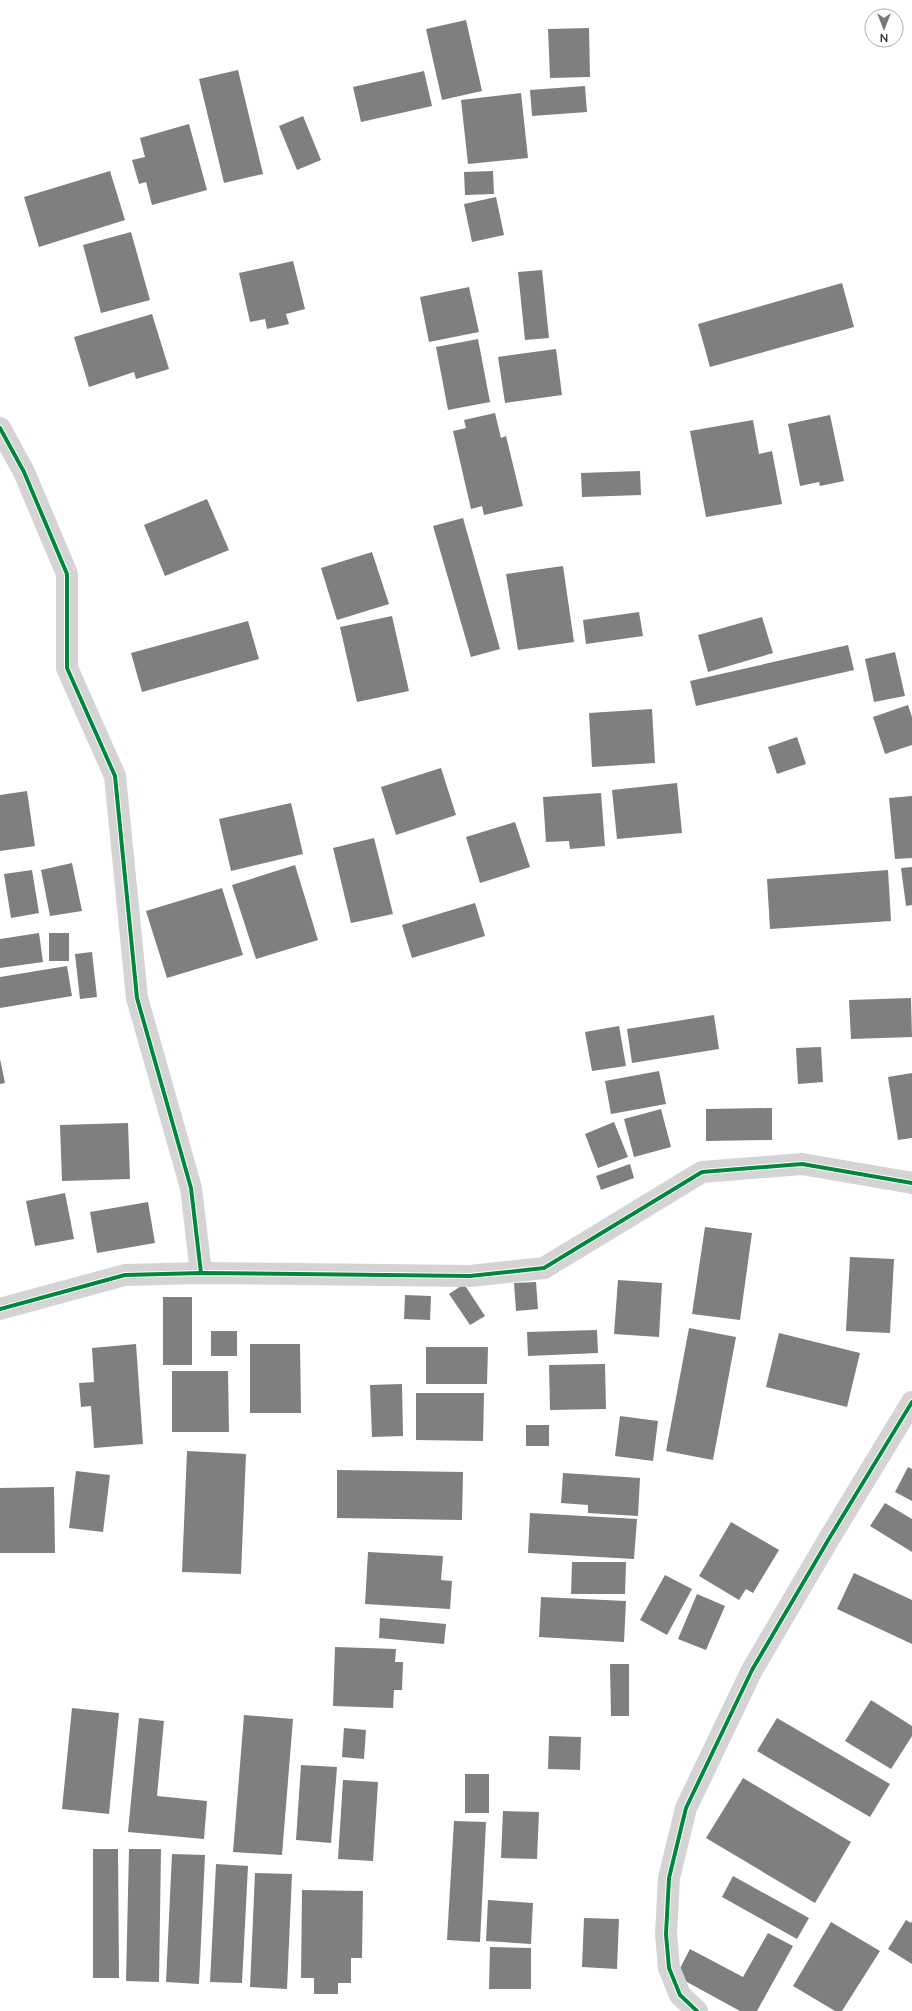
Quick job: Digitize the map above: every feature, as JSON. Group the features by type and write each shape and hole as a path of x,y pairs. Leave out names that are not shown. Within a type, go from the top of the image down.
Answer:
{"street":[{"path":"0,428 24,472 67,574 67,668 115,776 137,998 191,1188 201,1273"},
{"path":"0,1309 125,1275 201,1273 470,1276 544,1268 702,1172 802,1164 912,1183"},
{"path":"697,2011 680,1995 669,1968 666,1934 669,1878 686,1808 752,1670 830,1537 912,1402"}],"building":[{"path":"466,20 482,91 442,100 426,29"},
{"path":"589,28 590,77 550,78 548,29"},
{"path":"238,70 263,174 224,183 199,79"},
{"path":"424,71 432,106 361,122 353,87"},
{"path":"585,86 587,112 532,116 530,90"},
{"path":"521,93 528,158 468,164 461,100"},
{"path":"303,116 321,160 297,170 279,126"},
{"path":"189,124 207,190 152,205 146,182 139,184 132,160 145,157 140,138"},
{"path":"110,171 125,220 39,247 24,197"},
{"path":"493,171 494,194 465,195 464,172"},
{"path":"496,197 504,235 472,242 464,204"},
{"path":"131,232 150,300 101,313 83,245"},
{"path":"293,261 305,309 286,314 289,324 267,329 265,319 250,322 239,273"},
{"path":"542,270 549,338 525,340 518,272"},
{"path":"842,283 854,327 710,367 698,324"},
{"path":"469,287 479,332 429,342 420,297"},
{"path":"152,314 169,369 136,379 134,372 89,387 74,337"},
{"path":"478,339 490,402 448,410 436,347"},
{"path":"556,349 562,395 505,403 498,357"},
{"path":"495,413 501,438 506,436 523,506 484,515 482,506 471,509 453,431 466,428 464,420"},
{"path":"830,415 844,481 820,486 819,482 800,486 788,424"},
{"path":"753,420 759,454 772,451 782,504 706,517 690,431"},
{"path":"640,471 641,495 582,497 581,473"},
{"path":"207,499 229,550 165,576 144,525"},
{"path":"463,518 500,649 471,657 433,526"},
{"path":"372,552 389,604 337,620 321,568"},
{"path":"563,566 574,642 518,650 506,574"},
{"path":"639,612 643,636 586,644 583,620"},
{"path":"392,616 409,691 357,702 340,627"},
{"path":"762,617 773,653 708,672 698,635"},
{"path":"248,621 259,659 142,692 131,653"},
{"path":"848,645 854,670 696,706 690,681"},
{"path":"895,652 905,696 874,702 865,659"},
{"path":"908,705 912,717 912,745 885,754 873,717"},
{"path":"652,709 655,763 592,767 589,713"},
{"path":"797,737 806,764 777,774 768,747"},
{"path":"441,768 456,815 396,835 381,787"},
{"path":"677,783 682,833 617,839 612,790"},
{"path":"27,791 35,846 0,851 0,795"},
{"path":"601,793 605,846 570,849 569,841 546,842 543,797"},
{"path":"912,796 912,858 895,859 889,798"},
{"path":"291,803 303,854 231,871 219,819"},
{"path":"515,822 530,867 480,883 466,837"},
{"path":"374,838 393,914 351,923 333,848"},
{"path":"72,863 82,911 50,916 41,870"},
{"path":"295,865 318,940 256,959 232,885"},
{"path":"912,867 912,905 906,906 901,868"},
{"path":"32,870 39,913 11,918 4,874"},
{"path":"888,870 891,921 770,929 767,879"},
{"path":"222,888 243,955 167,978 146,911"},
{"path":"475,903 485,936 412,958 402,925"},
{"path":"39,933 43,962 0,968 0,939"},
{"path":"49,933 69,933 69,961 49,961"},
{"path":"92,952 97,997 80,999 75,954"},
{"path":"67,966 72,996 0,1008 0,977"},
{"path":"911,998 912,1037 851,1039 849,1000"},
{"path":"714,1015 719,1049 632,1063 627,1029"},
{"path":"619,1026 626,1066 592,1071 585,1032"},
{"path":"821,1047 823,1082 798,1084 796,1048"},
{"path":"0,1059 5,1083 0,1084"},
{"path":"659,1071 666,1104 611,1114 605,1081"},
{"path":"912,1073 912,1138 898,1140 888,1077"},
{"path":"772,1108 772,1140 706,1141 706,1109"},
{"path":"661,1109 671,1147 634,1157 624,1119"},
{"path":"614,1122 628,1157 598,1168 585,1134"},
{"path":"128,1123 130,1179 62,1181 60,1125"},
{"path":"630,1164 634,1178 601,1190 596,1176"},
{"path":"65,1193 74,1239 35,1246 26,1201"},
{"path":"148,1202 155,1243 97,1253 90,1212"},
{"path":"705,1227 752,1233 740,1320 692,1314"},
{"path":"850,1257 894,1259 890,1333 846,1331"},
{"path":"618,1280 662,1283 659,1337 614,1334"},
{"path":"536,1282 538,1309 516,1311 514,1283"},
{"path":"464,1284 485,1316 470,1325 449,1294"},
{"path":"405,1295 431,1296 430,1320 404,1319"},
{"path":"163,1297 192,1297 192,1365 163,1365"},
{"path":"689,1328 736,1337 713,1460 666,1451"},
{"path":"597,1330 598,1353 528,1356 527,1332"},
{"path":"211,1331 237,1331 237,1356 211,1356"},
{"path":"779,1333 860,1353 847,1407 766,1387"},
{"path":"136,1344 143,1444 94,1448 91,1406 81,1407 79,1383 94,1382 92,1348"},
{"path":"250,1344 300,1344 301,1413 250,1413"},
{"path":"426,1347 488,1347 487,1384 426,1384"},
{"path":"605,1364 606,1409 550,1410 549,1365"},
{"path":"172,1371 228,1371 229,1432 172,1432"},
{"path":"402,1384 403,1436 372,1437 370,1385"},
{"path":"416,1393 484,1393 483,1441 416,1440"},
{"path":"620,1416 658,1421 653,1461 615,1456"},
{"path":"526,1425 549,1425 549,1446 526,1446"},
{"path":"187,1451 246,1454 241,1574 182,1572"},
{"path":"908,1467 912,1469 912,1501 895,1492"},
{"path":"337,1470 463,1472 462,1520 337,1518"},
{"path":"76,1471 110,1475 103,1532 69,1528"},
{"path":"563,1473 640,1478 638,1516 588,1513 588,1505 561,1503"},
{"path":"54,1487 55,1553 0,1553 0,1488"},
{"path":"885,1503 912,1519 912,1552 870,1526"},
{"path":"530,1513 637,1519 634,1559 528,1553"},
{"path":"731,1522 779,1550 753,1593 746,1589 739,1600 699,1576"},
{"path":"368,1552 443,1556 441,1580 452,1581 450,1609 365,1604"},
{"path":"572,1562 626,1562 625,1594 571,1594"},
{"path":"854,1573 912,1600 912,1644 837,1609"},
{"path":"665,1575 692,1589 667,1635 640,1620"},
{"path":"697,1594 725,1606 706,1650 678,1639"},
{"path":"541,1597 626,1601 624,1642 539,1637"},
{"path":"380,1618 446,1624 444,1644 379,1638"},
{"path":"335,1647 396,1649 395,1662 403,1662 402,1690 394,1690 393,1708 333,1706"},
{"path":"610,1664 629,1664 629,1716 611,1716"},
{"path":"871,1700 912,1726 912,1736 891,1769 845,1741"},
{"path":"72,1708 119,1713 109,1814 62,1809"},
{"path":"244,1715 293,1719 282,1855 233,1852"},
{"path":"139,1718 164,1721 157,1796 207,1801 204,1839 128,1832"},
{"path":"777,1718 890,1784 870,1817 757,1751"},
{"path":"344,1728 366,1730 364,1759 342,1757"},
{"path":"549,1736 581,1737 580,1770 548,1769"},
{"path":"301,1765 337,1767 331,1843 296,1840"},
{"path":"465,1774 489,1774 489,1813 465,1813"},
{"path":"743,1778 851,1842 815,1903 706,1838"},
{"path":"343,1780 378,1782 373,1861 338,1859"},
{"path":"503,1811 539,1812 537,1859 501,1858"},
{"path":"454,1821 486,1822 480,1942 447,1940"},
{"path":"93,1849 118,1849 119,1978 93,1978"},
{"path":"129,1849 161,1849 159,1982 126,1981"},
{"path":"172,1854 205,1855 199,1984 166,1982"},
{"path":"216,1864 248,1866 242,1983 210,1982"},
{"path":"255,1873 292,1874 287,1989 250,1987"},
{"path":"733,1876 809,1918 797,1939 722,1897"},
{"path":"302,1890 363,1891 362,1958 351,1958 351,1983 338,1983 338,1994 314,1994 314,1978 301,1978"},
{"path":"488,1900 533,1903 531,1944 486,1941"},
{"path":"584,1918 619,1919 617,1969 582,1967"},
{"path":"906,1920 911,1923 912,1921 912,1964 888,1949"},
{"path":"831,1922 880,1951 842,2011 835,2011 793,1986"},
{"path":"768,1933 793,1946 757,2011 740,2011 676,1976 690,1949 743,1977"},
{"path":"490,1947 531,1948 531,1989 489,1989"}],"cycle path":[{"path":"0,428 24,472 67,574 67,668 115,776 137,998 191,1188 201,1273"},
{"path":"0,1309 125,1275 201,1273 470,1276 544,1268 702,1172 802,1164 912,1183"},
{"path":"697,2011 680,1995 669,1968 666,1934 669,1878 686,1808 752,1670 830,1537 912,1402"}]}
